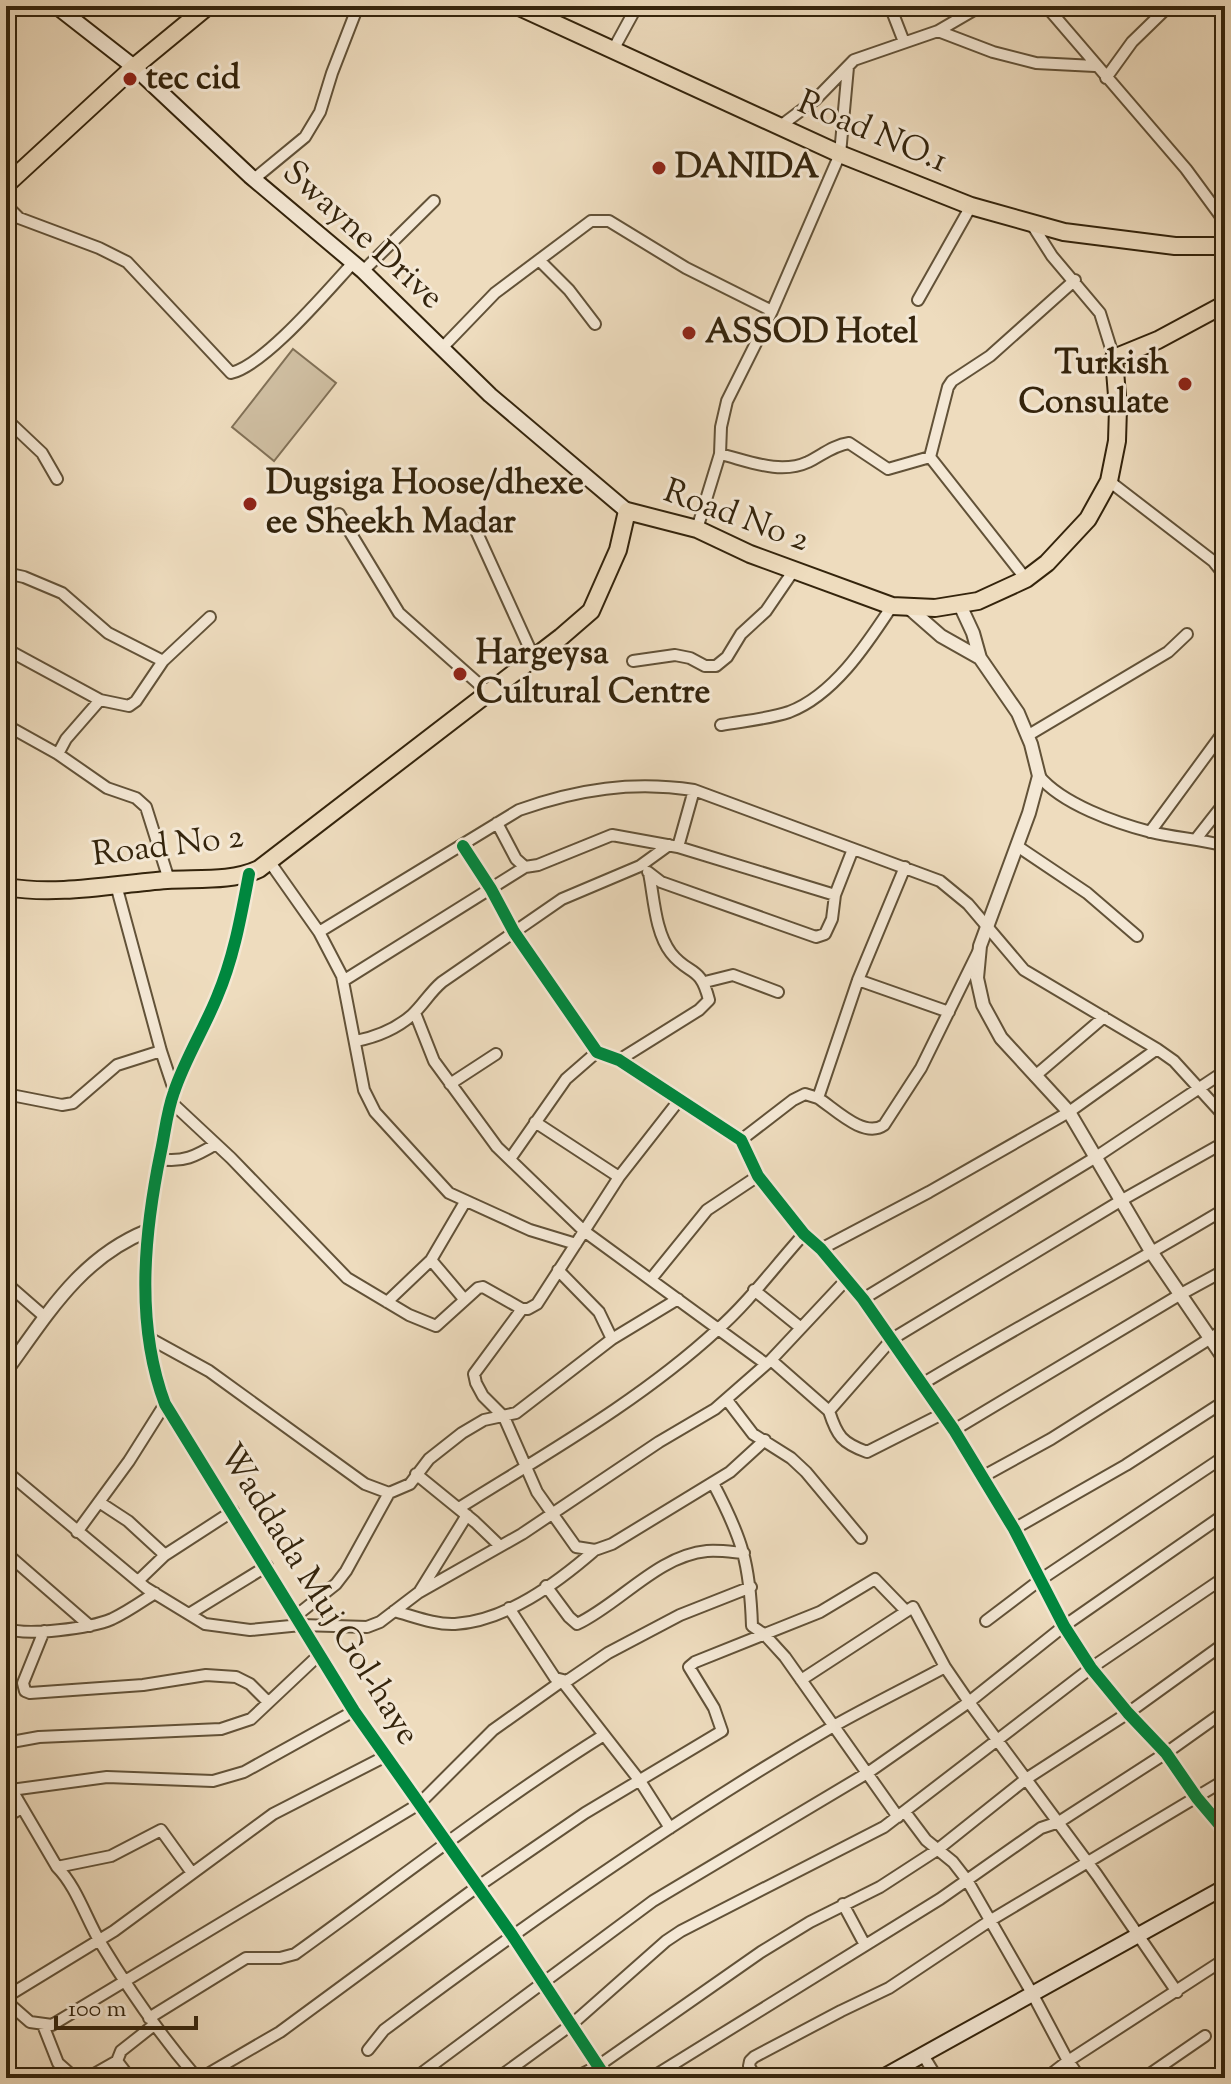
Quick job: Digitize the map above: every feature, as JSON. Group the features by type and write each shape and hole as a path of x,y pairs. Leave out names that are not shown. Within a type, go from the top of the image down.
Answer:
{"main road":[{"name":"Swayne Drive","path":"56,6 134,67 254,179 358,267 490,395 627,511"},
{"path":"6,185 134,67 208,6"},
{"name":"Road NO.1","path":"517,6 840,154 971,206 1064,232 1161,244 1225,246"},
{"path":"1114,358 1158,340 1225,304"},
{"name":"Road No 2","path":"6,887 26,890 249,874 489,693 591,611 618,550 627,511 697,529 750,554 900,607 960,605 978,601 1026,579 1047,563 1088,519 1109,481 1117,441 1114,358"},
{"path":"881,2078 1225,1887"}],"street":[{"path":"254,179 305,137 320,112 358,6"},
{"path":"613,50 637,6"},
{"path":"890,6 904,42"},
{"path":"779,127 815,100 863,55 938,31 981,6"},
{"path":"1046,6 1186,169 1225,222"},
{"path":"1106,78 1132,42 1169,6"},
{"path":"938,31 993,52 1036,63 1095,66"},
{"path":"697,529 720,454 721,427 727,401 772,311 840,154 848,67"},
{"path":"6,205 19,218 99,248 127,262 231,373 241,371 286,335 434,201"},
{"path":"918,300 971,206"},
{"path":"442,348 495,293 591,221 609,221 686,268 772,311"},
{"path":"1031,223 1052,256 1100,313 1114,358"},
{"path":"539,260 569,290 595,324"},
{"path":"930,457 952,381 990,356 1075,280"},
{"path":"6,419 42,453 57,479"},
{"path":"720,454 779,469 805,463 834,447 849,443 888,469 930,457"},
{"path":"930,457 1026,579"},
{"path":"1109,481 1213,561 1225,576"},
{"path":"339,514 399,613 410,626 489,693"},
{"path":"473,524 534,658"},
{"path":"1213,561 1225,560"},
{"path":"633,661 675,655 705,666 716,666 727,657 741,634 766,611 794,570"},
{"path":"6,573 62,593 108,633 163,661"},
{"path":"960,605 980,658 1018,713 1039,776 1046,784 1083,808 1150,832 1225,846"},
{"path":"721,725 789,712 814,697 856,659 900,607 941,636 980,658"},
{"path":"6,649 100,700 129,706 136,701 163,661 210,617"},
{"path":"1027,736 1168,652 1187,634"},
{"path":"58,754 66,739 100,700"},
{"path":"6,725 58,754 107,788 136,798 146,807 169,880"},
{"path":"1150,832 1225,730"},
{"path":"741,1140 805,1094 818,1098 866,1130 876,1130 884,1125 921,1068 980,946 1039,776"},
{"path":"319,932 519,810 547,800 600,789 655,785 694,790 940,881 968,904 1024,970 1174,1061 1225,1117"},
{"path":"356,1041 395,1028 415,1013 424,998 442,982 562,899 645,870 673,846 694,790"},
{"path":"1196,839 1225,802"},
{"path":"497,823 516,859 525,867"},
{"path":"343,981 525,867 538,865 612,835 673,846 835,895"},
{"path":"463,846 514,932 597,1052 619,1060 741,1140 758,1176 804,1234 821,1249 863,1299 954,1430 1014,1529 1064,1626 1091,1668 1166,1753 1197,1798 1225,1831"},
{"path":"1017,846 1087,893 1137,936"},
{"path":"645,870 661,882 816,937 825,934 832,919 835,895 853,849"},
{"path":"269,861 319,932 343,981 364,1090 375,1112 449,1193 530,1230 576,1244"},
{"path":"818,1098 858,980 905,867"},
{"path":"619,1060 699,1010 709,1000 705,982 670,952 660,931 645,870"},
{"name":"Waddada Muj Gol-haye","path":"249,874 232,956 218,996 174,1090 159,1159 147,1231 145,1297 155,1376 165,1404 354,1711 512,1935 606,2078"},
{"path":"116,885 174,1090"},
{"path":"980,946 977,978 983,1005 1001,1038 1069,1112 1152,1253 1225,1360"},
{"path":"705,982 733,975 778,992"},
{"path":"858,980 949,1012"},
{"path":"415,1013 434,1061 497,1147 584,1231 768,1362 829,1411 836,1432 849,1445 867,1452 942,1414"},
{"path":"1035,1076 1104,1017"},
{"path":"821,1249 1069,1112 1157,1049"},
{"path":"6,1094 62,1105 73,1103 117,1065 161,1051"},
{"path":"510,1159 566,1079 597,1052"},
{"path":"450,1084 496,1054"},
{"path":"863,1299 1096,1157 1225,1071"},
{"path":"171,1102 347,1278 436,1326 471,1292 483,1287 522,1309 537,1304 619,1177 680,1099"},
{"path":"535,1122 619,1177"},
{"path":"829,1411 892,1339 1122,1200 1225,1142"},
{"path":"159,1159 185,1160 216,1144"},
{"path":"651,1279 707,1210 758,1176"},
{"path":"387,1302 431,1260 465,1202"},
{"path":"922,1384 1225,1209"},
{"path":"6,1371 78,1276 126,1239 147,1231"},
{"path":"418,1593 463,1511 656,1379 719,1329 804,1234"},
{"path":"431,1260 464,1299"},
{"path":"558,1270 599,1312 612,1339"},
{"path":"954,1430 1225,1270"},
{"path":"6,1471 138,1581 205,1624 250,1630 299,1620 367,1627 380,1622 418,1593 553,1514 727,1400 847,1279"},
{"path":"6,1283 45,1317"},
{"path":"754,1290 801,1328"},
{"path":"299,1620 346,1571 389,1493 410,1484 429,1459 484,1420 516,1413 612,1339 678,1299"},
{"path":"522,1309 474,1374 476,1383 483,1396 504,1417 537,1492 576,1547 595,1550"},
{"path":"982,1477 1051,1439 1225,1329"},
{"path":"149,1338 209,1371 365,1484 389,1493"},
{"path":"727,1400 753,1434 791,1458 806,1472 861,1538"},
{"path":"1014,1529 1126,1465 1225,1401"},
{"path":"77,1532 165,1404"},
{"path":"394,1611 451,1624 472,1622 509,1608 546,1586 595,1550 612,1544 730,1472 765,1440"},
{"path":"986,1621 1041,1580 1225,1456"},
{"path":"416,1474 463,1511 500,1546"},
{"path":"713,1483 735,1524 744,1553 751,1587 752,1626 765,1635 801,1680 902,1815 953,1862 967,1880 1080,2078"},
{"path":"99,1502 128,1521 165,1555"},
{"path":"138,1581 165,1555 233,1511"},
{"path":"415,2078 653,1901 869,1772 969,1702 1064,1626 1225,1514"},
{"path":"546,1586 577,1624 599,1612 668,1562 709,1551 744,1553"},
{"path":"6,1553 90,1626"},
{"path":"189,1614 267,1566"},
{"path":"498,2078 571,2025 681,1931 902,1815 1091,1668 1225,1577"},
{"path":"354,1711 244,1772 213,1781 107,1777 9,1785 124,1980 152,2022 199,2078 280,2032 477,1887 585,1813 722,1731 714,1708 689,1667 695,1662 820,1612 875,1579 906,1611"},
{"path":"386,1756 294,1801 99,1940 6,1999 30,2022 52,2025 419,1804 493,1730 562,1681 571,1680 608,1653 680,1615 751,1587"},
{"path":"6,1628 19,1633 90,1626 114,1618 155,1593"},
{"path":"801,1680 913,1607 945,1667 996,1741 1059,1822 1177,1992"},
{"path":"509,1608 555,1678 562,1681 640,1781 670,1828"},
{"path":"44,1631 23,1683 25,1691 30,1693 143,1685 206,1675 236,1677 250,1684 268,1702"},
{"path":"574,2078 598,2066 741,1965 843,1904 880,1887 937,1850 1026,1779 1128,1713 1225,1643"},
{"path":"6,1743 39,1737 221,1729 244,1723 320,1654"},
{"path":"368,2050 384,2030 512,1935 670,1828 833,1726 945,1667"},
{"path":"651,2078 967,1880 1041,1828 1059,1822 1225,1711"},
{"path":"87,2078 117,2061 121,2051 152,2022 246,1958 280,1958 295,1954 493,1807 604,1735"},
{"path":"756,2078 749,2066 754,2057 889,1988 991,1920 1225,1780"},
{"path":"6,1817 22,1808"},
{"path":"57,1867 111,1856 161,1830 192,1873"},
{"path":"843,1904 865,1945"},
{"path":"1046,2078 1225,1959"},
{"path":"43,2025 58,2063 75,2078"},
{"path":"1144,2078 1205,2036"},
{"path":"923,2055 937,2078"},
{"path":"117,2061 130,2078"}],"shaded area":[{"path":"293,349 336,383 274,461 232,427"}],"cycle path":[{"path":"463,846 514,932 597,1052 619,1060 741,1140 758,1176 804,1234 821,1249 863,1299 954,1430 1014,1529 1064,1626 1091,1668 1166,1753 1197,1798 1225,1831"},
{"path":"249,874 223,982 178,1080 166,1122 150,1214 145,1278 149,1342 156,1374 165,1404 354,1711 512,1935 606,2078"}],"place":[{"name":"tec cid","path":"130,79"},
{"name":"DANIDA","path":"659,168"},
{"name":"ASSOD Hotel","path":"689,333"},
{"name":"Turkish Consulate","path":"1185,384"},
{"name":"Dugsiga Hoose/dhexe ee Sheekh Madar","path":"250,504"},
{"name":"Hargeysa Cultural Centre","path":"460,674"}]}
